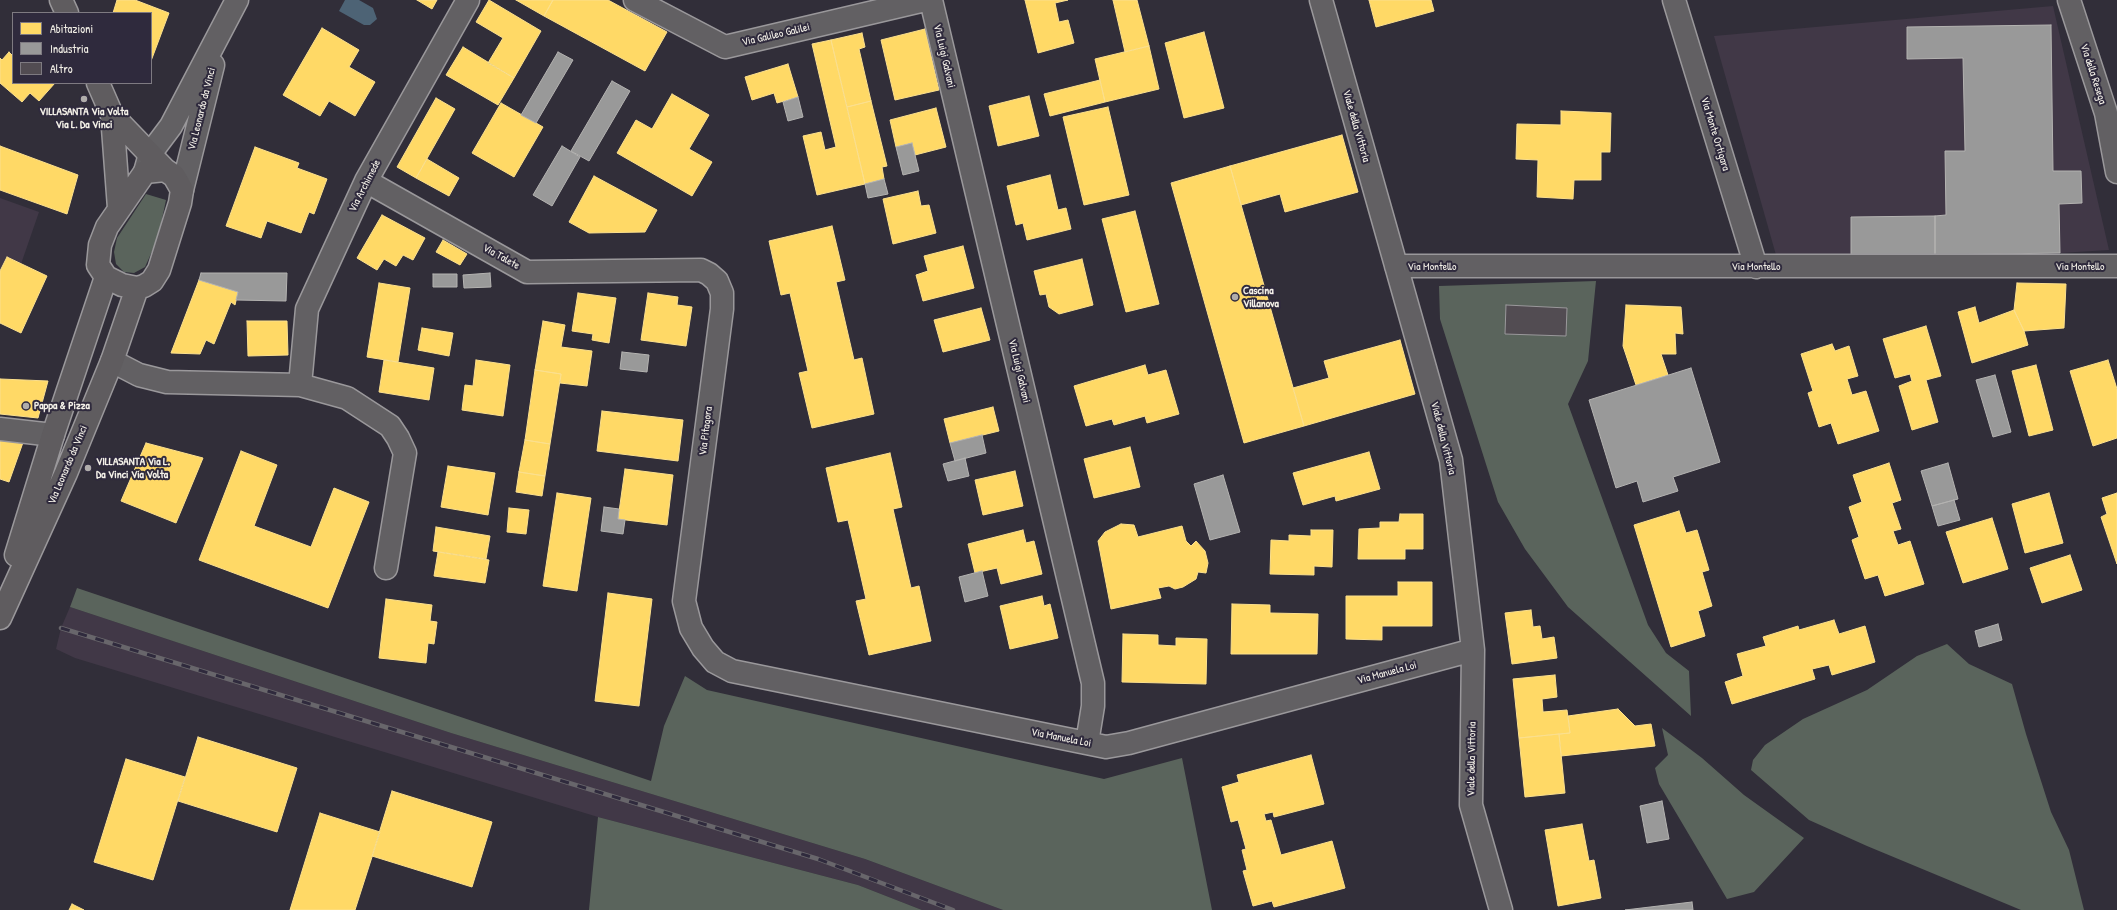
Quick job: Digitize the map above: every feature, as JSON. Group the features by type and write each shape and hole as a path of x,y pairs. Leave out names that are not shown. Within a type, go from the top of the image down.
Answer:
{"main road":[{"path":"61,0 67,12"},
{"path":"98,84 112,116 154,165 174,176 182,190 180,203 159,270 152,281 137,288 122,285 106,277 98,265 99,251 107,228 120,208 154,165"},
{"path":"112,116 120,208"},
{"name":"Via Leonardo da Vinci","path":"0,606 53,435 106,277"},
{"name":"Via Leonardo da Vinci","path":"0,618 66,474 112,361 137,288"},
{"path":"83,347 112,361"}],"street":[{"name":"Via Leonardo da Vinci","path":"154,165 171,126 237,0"},
{"name":"Via Archimede","path":"300,385 307,309 366,181 468,0"},
{"name":"Via Galileo Galilei","path":"635,0 725,47 925,0"},
{"name":"Via Luigi Galvani","path":"931,0 1093,683 1093,706 1087,743"},
{"name":"Viale della Vittoria","path":"1320,0 1451,460 1473,650 1472,805 1502,910"},
{"name":"Via Monte Ortigara","path":"1674,0 1756,267"},
{"name":"Via della Resega","path":"2069,0 2106,113 2117,172"},
{"name":"Via Leonardo da Vinci","path":"182,190 222,30"},
{"name":"Via Talete","path":"366,181 527,272 701,270"},
{"name":"Via Montello","path":"1396,266 2117,266"},
{"name":"Via Pitagora","path":"684,601 722,309 722,293 717,281 709,274 701,270"},
{"path":"112,361 139,375 167,382 300,385 347,398 390,426 405,453 386,568"},
{"path":"0,430 53,435"},
{"name":"Via Manuela Loi","path":"684,601 691,628 703,648 715,662 732,672 1106,747 1129,743 1473,650"}],"shaded area":[{"path":"2053,6 2109,250 2060,253 1776,255 1714,36"},
{"path":"146,194 166,200 158,238 145,267 134,273 124,272 116,264 114,252 117,238"},
{"path":"0,198 39,212 21,264 7,257 0,271"},
{"path":"1596,281 1588,361 1568,404 1648,625 1666,653 1689,671 1691,716 1568,607 1525,549 1498,502 1440,319 1439,286"},
{"path":"77,588 651,781 664,726 685,676 707,690 1104,779 1182,758 1212,910 1003,910 865,859 451,733 70,607"},
{"path":"70,607 451,733 865,859 1003,910 922,910 858,885 598,817 75,658 56,649 61,628"},
{"path":"1947,644 1969,664 2012,684 2051,812 2069,850 2084,910 2021,910 1867,846 1809,820 1751,770 1753,760 1765,745 1803,719 1867,690 1917,656"},
{"path":"1662,728 1702,758 1744,795 1804,838 1754,892 1727,899 1659,784 1655,768 1668,755"},
{"path":"598,817 858,885 922,910 589,910"}],"water":[{"path":"345,0 359,0 373,8 377,19 370,25 364,25 339,11"}],"building: Abitazioni":[{"path":"117,0 135,0 169,13 152,58 152,12 113,12"},
{"path":"417,0 437,0 432,9"},
{"path":"489,0 541,31 514,78 488,63 503,38 476,22"},
{"path":"516,0 553,0 544,16"},
{"path":"553,0 608,0 667,32 645,71 544,16"},
{"path":"1025,0 1068,0 1055,3 1059,22 1068,20 1074,43 1038,53"},
{"path":"1113,0 1137,0 1149,46 1125,52"},
{"path":"1369,0 1431,0 1434,11 1376,27"},
{"path":"322,28 359,50 349,67 375,82 355,116 329,101 320,116 283,95"},
{"path":"925,29 939,90 895,100 881,40"},
{"path":"1204,32 1224,108 1184,118 1165,43"},
{"path":"862,33 865,47 859,49 871,101 847,107 831,40"},
{"path":"831,40 865,184 817,195 803,136 821,132 825,150 836,147 812,44"},
{"path":"1149,46 1159,89 1105,102 1095,59"},
{"path":"463,47 514,78 498,105 446,75"},
{"path":"9,52 12,55 12,84 54,84 39,101 30,93 22,102 0,83 0,58 2,60"},
{"path":"788,64 798,97 777,103 774,93 752,100 745,77"},
{"path":"1100,80 1105,102 1050,116 1044,94"},
{"path":"672,94 709,115 689,149 712,162 692,196 617,153 636,120 652,129"},
{"path":"1029,96 1039,136 998,146 989,106"},
{"path":"436,98 455,109 416,178 397,167"},
{"path":"871,101 887,166 882,167 884,179 865,184 847,107"},
{"path":"501,103 543,127 514,177 472,153"},
{"path":"1108,107 1129,195 1084,205 1063,117"},
{"path":"936,108 946,147 915,155 912,143 896,147 890,120"},
{"path":"1561,111 1611,113 1610,152 1601,152 1601,180 1574,180 1573,199 1537,197 1538,160 1516,159 1517,124 1561,125"},
{"path":"1342,135 1358,192 1285,212 1280,194 1241,205 1230,166"},
{"path":"0,146 78,175 67,214 0,190"},
{"path":"255,147 299,163 297,168 327,179 314,214 309,212 301,233 267,221 261,238 226,226"},
{"path":"427,159 459,178 449,196 416,178"},
{"name":"Cascina Villanova","path":"1230,166 1304,426 1244,443 1171,183"},
{"path":"1050,175 1058,210 1066,208 1071,229 1027,240 1023,223 1016,225 1007,186"},
{"path":"594,176 657,210 645,232 589,233 569,222"},
{"path":"918,191 921,206 929,205 936,233 893,244 883,199"},
{"path":"1135,211 1159,304 1126,312 1102,219"},
{"path":"382,215 425,238 413,260 403,255 396,266 384,259 377,270 357,258"},
{"path":"832,226 845,280 836,282 854,360 862,358 874,414 812,428 799,373 808,371 790,293 781,295 769,241"},
{"path":"443,240 467,254 460,265 436,252"},
{"path":"963,246 974,288 923,301 916,275 928,271 924,256"},
{"path":"7,257 47,276 21,333 0,323 0,271"},
{"path":"1082,259 1093,305 1059,314 1049,307 1046,294 1040,295 1034,271"},
{"path":"199,280 238,292 235,305 231,302 214,344 206,340 200,354 171,353"},
{"path":"379,283 410,288 398,362 367,357"},
{"path":"2017,283 2066,284 2064,328 2024,331 2014,310"},
{"path":"578,293 616,298 609,343 592,340 593,334 572,331"},
{"path":"648,293 678,297 677,305 692,307 686,346 641,340"},
{"path":"1626,305 1681,307 1683,334 1675,333 1676,354 1661,354 1668,375 1636,385 1623,346"},
{"path":"1975,307 1979,323 2014,310 2024,331 2028,345 1972,363 1958,312"},
{"path":"981,308 990,340 943,352 934,320"},
{"path":"247,321 287,321 288,355 248,356"},
{"path":"543,321 565,325 561,347 592,351 587,386 560,383 561,374 535,370"},
{"path":"1926,326 1941,376 1926,380 1938,422 1912,430 1899,386 1912,381 1910,374 1895,378 1883,339"},
{"path":"422,328 453,333 449,356 418,350"},
{"path":"1400,340 1415,394 1304,426 1293,388 1329,378 1324,361"},
{"path":"1832,344 1835,351 1849,346 1858,376 1847,379 1852,395 1866,391 1879,431 1838,444 1831,423 1819,427 1808,393 1813,391 1801,354"},
{"path":"384,360 434,368 429,400 379,392"},
{"path":"476,360 510,365 503,416 462,410 465,385 473,386"},
{"path":"2108,360 2117,389 2117,438 2093,446 2070,371"},
{"path":"1145,365 1148,375 1166,370 1179,414 1147,423 1145,416 1114,425 1112,419 1086,426 1074,386"},
{"path":"2036,365 2053,430 2029,436 2012,371"},
{"path":"535,370 561,374 550,444 525,440"},
{"path":"0,379 48,381 38,418 0,414"},
{"path":"993,407 999,431 950,443 944,419"},
{"path":"602,411 683,420 678,461 597,451"},
{"path":"0,431 26,434 9,482 0,479"},
{"path":"525,440 550,444 545,476 519,472"},
{"path":"146,443 203,458 176,523 121,501"},
{"path":"1130,447 1140,487 1094,498 1084,459"},
{"path":"241,451 277,465 254,526 311,547 334,488 369,502 328,608 199,560"},
{"path":"1369,452 1380,489 1336,501 1335,496 1303,505 1293,473"},
{"path":"890,453 902,507 893,509 911,588 919,586 931,641 869,655 856,601 866,599 848,520 838,522 826,468"},
{"path":"1889,463 1901,500 1892,503 1901,529 1893,531 1898,545 1910,541 1924,584 1885,596 1878,575 1865,579 1852,540 1859,537 1849,507 1862,502 1853,475"},
{"path":"448,466 495,473 488,515 441,507"},
{"path":"625,469 673,475 667,525 618,519"},
{"path":"1015,471 1023,506 983,515 975,480"},
{"path":"519,472 545,476 542,496 516,492"},
{"path":"557,493 591,498 577,591 543,586"},
{"path":"2049,493 2063,543 2025,553 2012,504"},
{"path":"2117,493 2117,564 2101,517 2107,514 2102,498"},
{"path":"509,508 529,510 526,534 507,532"},
{"path":"1679,511 1686,533 1697,530 1709,570 1702,572 1712,606 1698,611 1705,636 1671,647 1634,525"},
{"path":"1400,514 1423,514 1423,549 1405,549 1405,559 1358,559 1359,529 1380,528 1380,522 1399,522"},
{"path":"1992,518 2008,569 1963,583 1946,532"},
{"path":"1121,524 1134,525 1138,537 1182,526 1186,541 1191,546 1196,541 1205,551 1208,563 1206,573 1198,572 1196,579 1183,587 1175,589 1169,586 1158,588 1161,598 1111,609 1098,541 1105,532"},
{"path":"436,527 490,536 486,559 433,551"},
{"path":"1023,530 1026,543 1034,541 1042,574 1001,584 997,568 975,573 968,544"},
{"path":"1311,530 1333,530 1332,567 1314,566 1314,575 1270,574 1271,540 1289,541 1289,535 1311,536"},
{"path":"438,552 489,560 485,583 434,576"},
{"path":"2070,555 2082,590 2042,603 2030,568"},
{"path":"1398,582 1432,582 1432,626 1382,626 1382,640 1346,639 1346,596 1398,596"},
{"path":"608,593 652,599 639,706 595,701"},
{"path":"1042,596 1044,606 1050,604 1058,638 1010,649 1000,606"},
{"path":"386,599 432,605 430,621 437,622 434,644 428,643 426,663 379,658"},
{"path":"1232,604 1270,605 1270,613 1318,614 1317,654 1231,654"},
{"path":"1531,610 1533,627 1540,626 1542,639 1554,637 1557,658 1512,664 1505,613"},
{"path":"1834,620 1839,634 1865,626 1875,662 1832,675 1829,665 1812,669 1815,679 1732,704 1725,682 1743,676 1737,654 1766,646 1763,637 1798,626 1799,630"},
{"path":"1123,634 1158,635 1158,645 1176,646 1176,638 1207,639 1206,684 1122,682"},
{"path":"1555,675 1557,697 1542,699 1543,712 1567,710 1570,733 1519,738 1513,679"},
{"path":"1618,709 1635,726 1651,724 1655,746 1561,756 1559,734 1570,733 1568,716"},
{"path":"1559,734 1565,793 1525,797 1519,738"},
{"path":"198,737 297,768 277,832 178,801"},
{"path":"1311,755 1324,804 1274,817 1273,812 1264,814 1266,821 1271,820 1281,855 1332,841 1345,888 1274,907 1272,901 1253,906 1243,871 1247,870 1242,850 1246,849 1238,820 1231,822 1222,787 1239,782 1237,775"},
{"path":"126,759 185,777 153,880 94,862"},
{"path":"392,791 492,822 472,887 372,856"},
{"path":"320,813 380,832 355,910 290,910"},
{"path":"1582,824 1589,861 1594,860 1601,898 1558,906 1545,830"},
{"path":"72,904 84,910 69,910"}],"building: Industria":[{"path":"2051,25 2053,171 2081,171 2082,203 2059,204 2060,253 1935,255 1935,216 1946,215 1945,151 1965,151 1963,58 1907,59 1907,27"},
{"path":"558,52 573,60 536,123 521,115"},
{"path":"612,81 630,91 589,161 571,151"},
{"path":"798,97 803,117 788,121 783,102"},
{"path":"912,143 919,171 903,175 896,147"},
{"path":"562,146 580,157 552,206 533,195"},
{"path":"884,179 888,194 868,198 865,184"},
{"path":"1935,216 1935,255 1851,256 1851,217"},
{"path":"201,273 287,273 286,301 236,300 238,292 199,280"},
{"path":"490,273 491,287 464,288 463,275"},
{"path":"433,274 457,274 457,287 433,287"},
{"path":"622,352 649,355 647,372 620,369"},
{"path":"1691,368 1720,462 1673,477 1678,491 1643,502 1637,481 1616,488 1589,400"},
{"path":"1995,375 2011,432 1993,437 1976,380"},
{"path":"982,435 986,453 955,461 950,443"},
{"path":"965,458 969,476 948,481 943,464"},
{"path":"1948,463 1958,499 1932,506 1921,471"},
{"path":"1223,475 1240,532 1210,540 1194,484"},
{"path":"1954,500 1960,520 1938,526 1932,506"},
{"path":"604,507 619,509 618,519 625,520 623,534 601,531"},
{"path":"982,571 988,596 965,602 959,577"},
{"path":"1998,624 2002,640 1979,647 1975,631"},
{"path":"1662,801 1669,839 1647,843 1640,806"},
{"path":"1692,902 1693,910 1625,910"}],"building: Altro":[{"path":"1506,305 1567,308 1566,336 1505,334"}],"railway":[{"path":"61,628 818,859 953,910"}],"place":[{"name":"VILLASANTA Via Volta Via L. Da Vinci","path":"84,99"},
{"name":"Cascina Villanova","path":"1235,297"},
{"name":"Pappa & Pizza","path":"26,406"},
{"name":"VILLASANTA Via L. Da Vinci Via Volta","path":"88,468"}]}
